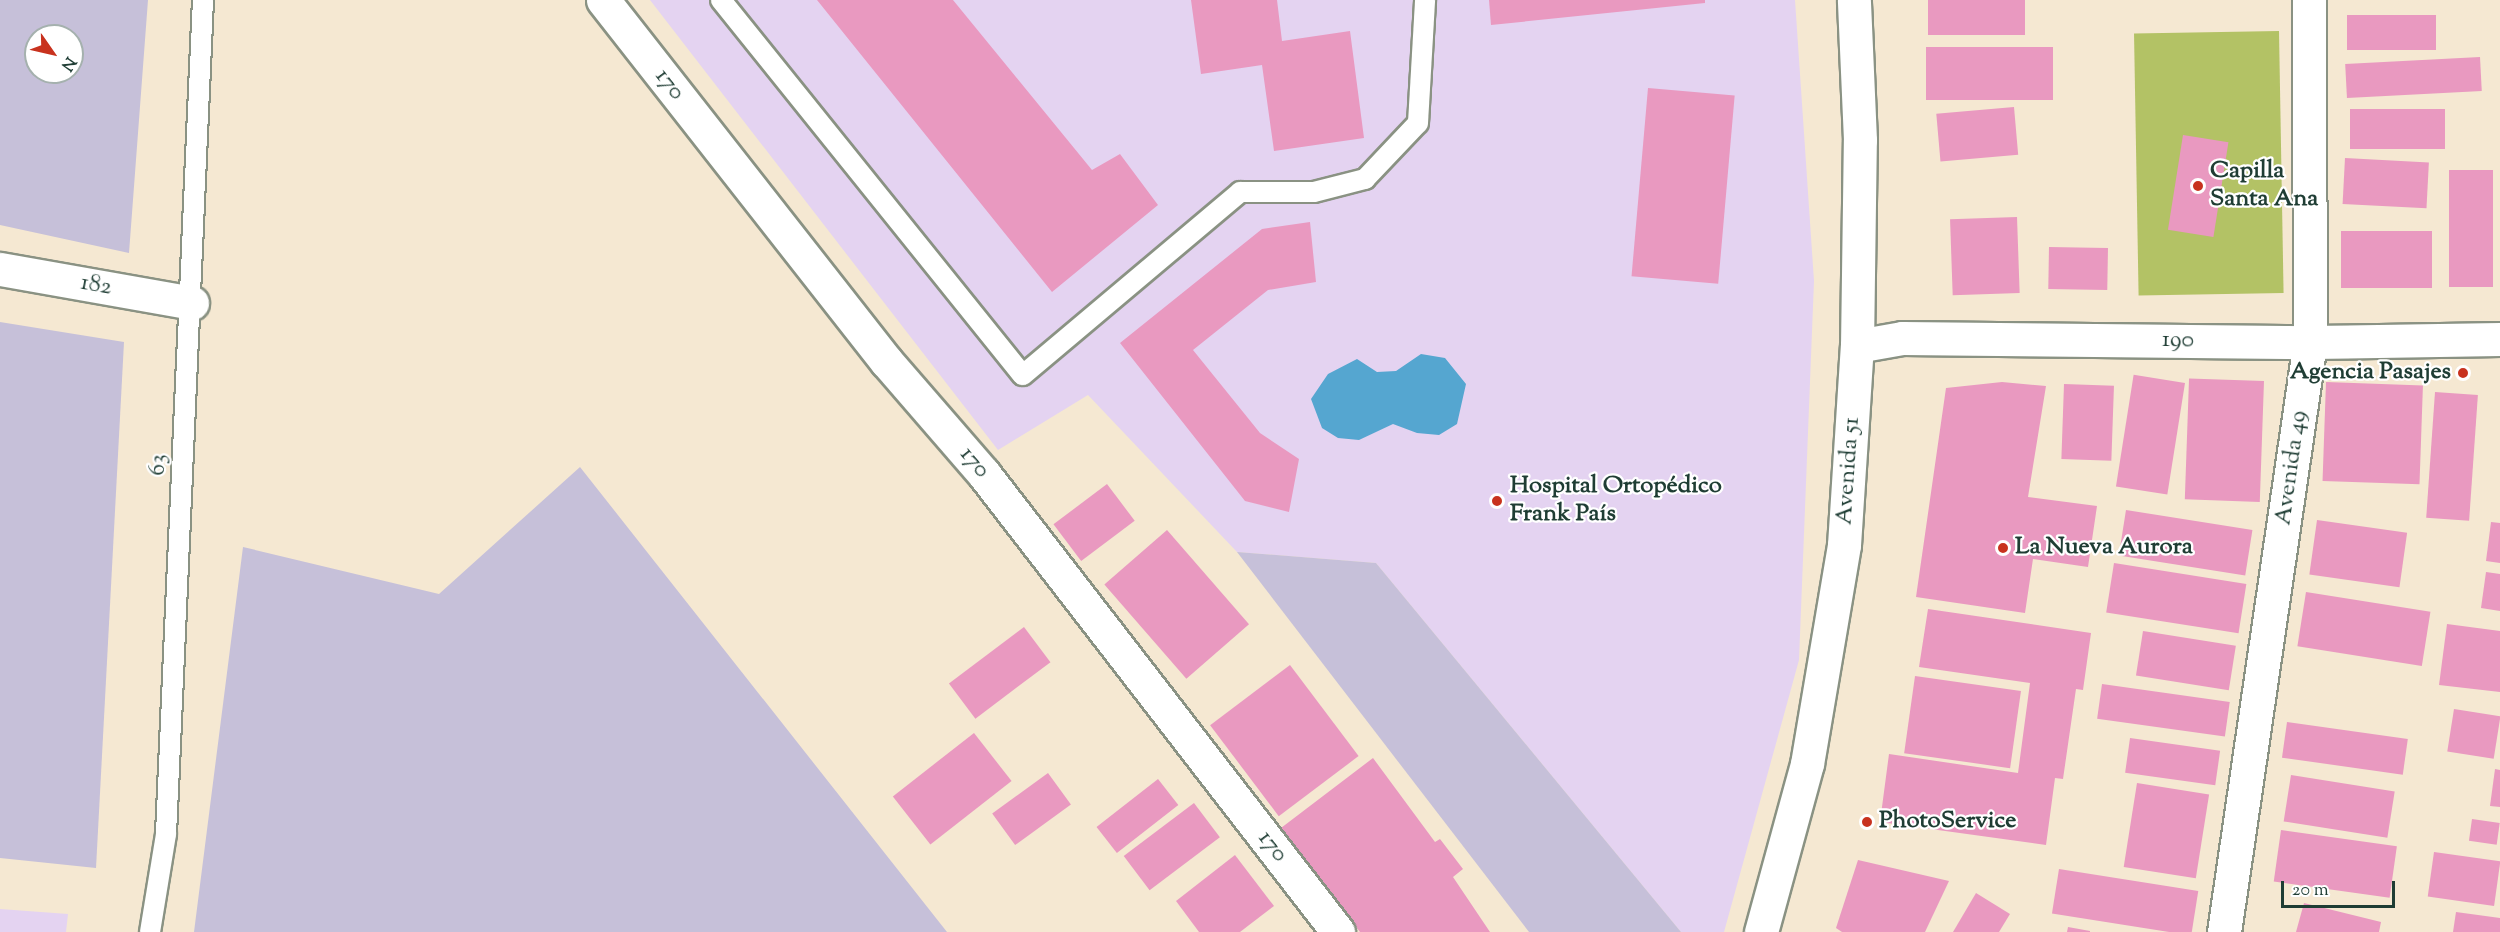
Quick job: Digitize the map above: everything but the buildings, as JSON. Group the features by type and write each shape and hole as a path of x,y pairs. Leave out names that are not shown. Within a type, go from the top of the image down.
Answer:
{"street":[{"name":"170","path":"603,0 887,362 984,474 1338,932"},
{"name":"Avenida 51","path":"1764,931 1807,764 1844,545 1857,346 1860,140 1854,0"},
{"name":"Avenida 49","path":"2224,932 2310,342 2309,0"},
{"name":"182","path":"0,269 192,303"},
{"name":"190","path":"1857,346 1902,338 2310,342 2500,339"}],"lane":[{"name":"63","path":"150,932 166,834 192,303 203,0"},
{"path":"721,0 1023,375 1240,192 1314,192 1365,178 1418,123 1425,0"}],"shaded area":[{"path":"0,0 148,0 129,253 0,225"},
{"name":"Hospital Ortopédico Frank País","path":"650,0 1795,0 1814,281 1799,660 1724,932 1681,932 1376,563 1237,552 1088,395 998,450"},
{"path":"0,322 124,342 96,868 0,858"},
{"path":"580,467 947,932 194,932 243,547 439,594"},
{"path":"1237,552 1376,563 1681,932 1529,932"},
{"path":"0,909 68,914 66,932 0,932"}],"green space":[{"path":"2279,31 2284,293 2139,295 2134,34"}],"water":[{"path":"1421,354 1445,358 1466,384 1457,424 1439,435 1417,433 1393,424 1359,440 1338,438 1322,428 1311,399 1328,374 1357,359 1377,372 1396,371"}],"place":[{"name":"Capilla Santa Ana","path":"2198,186"},
{"name":"Agencia Pasajes","path":"2463,373"},
{"name":"Hospital Ortopédico Frank País","path":"1497,501"},
{"name":"La Nueva Aurora","path":"2003,548"},
{"name":"PhotoService","path":"1867,822"}]}
